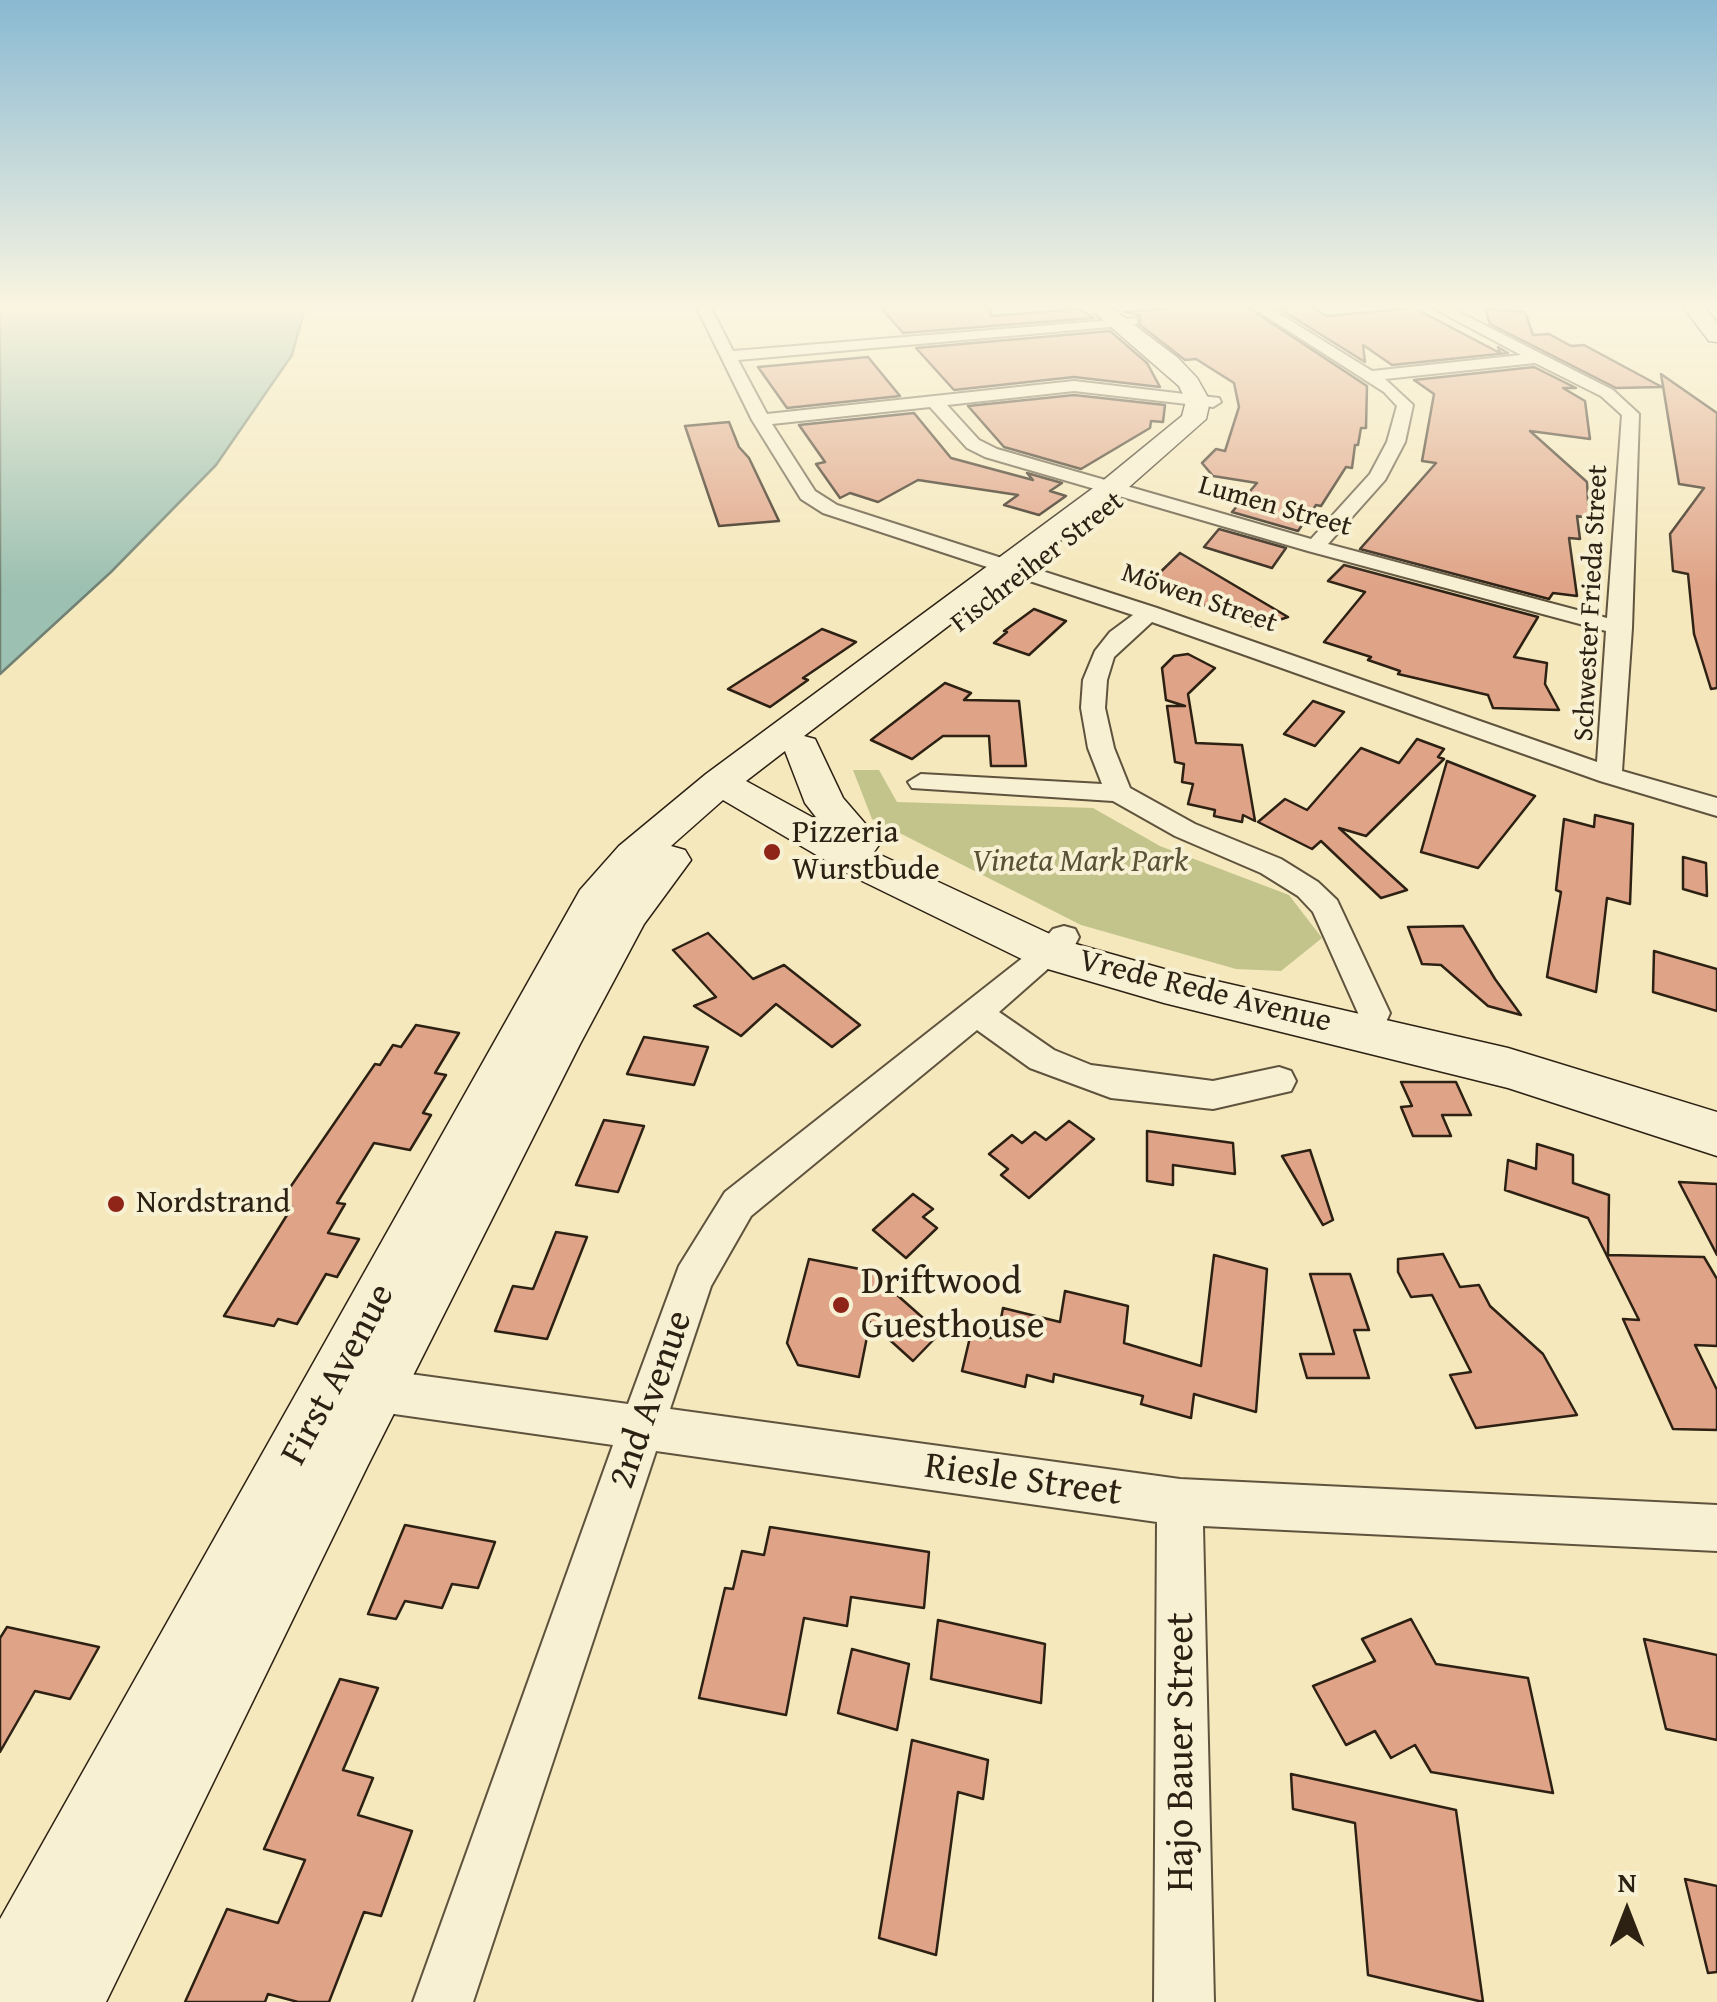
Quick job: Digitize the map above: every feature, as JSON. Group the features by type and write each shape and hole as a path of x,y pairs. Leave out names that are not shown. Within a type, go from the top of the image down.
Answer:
{"street":[{"name":"Möwen Street","path":"751,401 808,495 830,510 1149,613 1609,775 1717,807"},
{"path":"761,420 930,401"},
{"name":"Lumen Street","path":"934,401 973,444 1315,548 1621,628"},
{"name":"Fischreiher Street","path":"737,781 1206,424 1206,401"},
{"path":"1315,548 1378,476 1405,414 1402,401"},
{"name":"Schwester Frieda Street","path":"1609,775 1621,628 1631,414 1620,401"},
{"name":"Fischreiher Street","path":"737,781 802,747 1017,570"},
{"path":"1119,793 1101,748 1094,680 1103,656 1118,636 1149,613"},
{"path":"802,747 825,803 860,842"},
{"name":"Vrede Rede Avenue","path":"737,781 1057,944 1374,1012 1717,1105"},
{"name":"Vrede Rede Avenue","path":"737,781 869,867 1164,986 1508,1068 1717,1134"},
{"name":"First Avenue","path":"1,2002 626,916 658,872 737,781"},
{"path":"921,782 1119,793 1146,811 1234,848 1308,889 1326,908 1345,942 1374,1012"},
{"name":"2nd Avenue","path":"443,2002 693,1279 738,1204 1057,944"},
{"path":"976,1012 1042,1058 1111,1084 1212,1095 1279,1081"},
{"name":"First Avenue","path":"60,2002 354,1387"},
{"name":"Riesle Street","path":"354,1387 1180,1502 1717,1528"},
{"name":"Hajo Bauer Street","path":"1180,1502 1184,2002"}],"green space":[{"name":"Vineta Mark Park","path":"853,770 879,770 897,802 1093,808 1160,846 1289,895 1322,938 1281,971 1236,969 1081,925 872,819"}],"shaded area":[{"path":"0,401 260,401 216,465 111,572 0,674"}],"building":[{"path":"782,401 849,401 787,408"},
{"path":"1012,401 1165,405 1163,422 1151,421 1150,428 1081,469 1004,447 968,406"},
{"path":"1238,401 1367,401 1366,428 1361,428 1355,445 1352,468 1346,467 1321,506 1316,505 1298,531 1232,512 1257,483 1213,476 1202,463 1216,449 1225,451"},
{"path":"1433,401 1585,401 1590,439 1530,431 1587,482 1589,518 1577,516 1580,539 1569,538 1577,596 1553,593 1549,599 1360,549 1436,463 1422,461"},
{"path":"1665,401 1700,401 1717,413 1717,688 1711,689 1694,634 1688,574 1673,571 1670,534 1704,488 1679,484"},
{"path":"914,413 951,458 1033,480 1027,473 1062,483 1050,491 1066,496 1039,515 1004,505 1018,495 918,480 878,502 850,493 840,498 816,464 825,462 799,425"},
{"path":"729,422 779,521 719,526 685,426"},
{"path":"1219,529 1286,548 1272,568 1204,547"},
{"path":"1180,553 1288,617 1255,628 1218,605 1215,609 1145,587"},
{"path":"1344,565 1538,617 1514,657 1547,663 1545,684 1559,710 1493,708 1488,695 1398,674 1400,671 1368,660 1371,657 1324,642 1365,592 1328,581"},
{"path":"1034,609 1066,621 1029,655 994,643 1007,632 1004,631"},
{"path":"822,629 856,642 803,678 808,680 770,707 728,689"},
{"path":"1188,654 1215,668 1188,694 1196,743 1242,745 1255,821 1243,815 1242,822 1214,816 1215,810 1188,804 1193,784 1182,782 1184,764 1175,762 1167,706 1185,706 1166,700 1162,668 1174,656"},
{"path":"945,683 971,693 964,700 1019,701 1026,766 991,766 989,736 943,736 912,759 871,740"},
{"path":"1313,701 1344,712 1315,746 1284,734"},
{"path":"1417,739 1444,749 1438,757 1444,759 1366,836 1339,828 1407,890 1381,898 1321,841 1312,849 1258,822 1285,799 1307,810 1361,748 1399,763"},
{"path":"1447,761 1535,796 1478,868 1421,852"},
{"path":"1595,815 1633,824 1630,904 1607,898 1596,992 1547,977 1561,892 1556,890 1564,819 1594,827"},
{"path":"1683,857 1706,863 1707,896 1683,889"},
{"path":"1463,926 1521,1015 1488,1006 1441,965 1422,964 1408,927"},
{"path":"708,933 753,979 784,965 860,1025 832,1047 776,1004 741,1036 694,1006 716,997 673,950"},
{"path":"1654,951 1717,969 1717,1011 1653,992"},
{"path":"416,1025 459,1033 435,1073 446,1075 423,1113 431,1115 410,1150 374,1143 337,1203 345,1204 328,1233 359,1239 337,1277 326,1274 297,1324 278,1319 274,1326 224,1316 292,1207 278,1205 375,1064 380,1065 393,1045 401,1047"},
{"path":"644,1037 708,1047 694,1085 627,1074"},
{"path":"1401,1082 1456,1082 1471,1115 1442,1115 1451,1136 1413,1136 1401,1107 1412,1106"},
{"path":"604,1120 644,1126 618,1192 576,1185"},
{"path":"1069,1121 1094,1139 1029,1198 1001,1175 1008,1169 989,1154 1012,1135 1022,1143 1035,1132 1046,1140"},
{"path":"1147,1131 1233,1143 1235,1174 1173,1165 1173,1185 1147,1181"},
{"path":"1537,1144 1573,1155 1573,1183 1609,1195 1608,1255 1704,1257 1717,1279 1717,1346 1695,1345 1717,1390 1717,1430 1673,1429 1623,1319 1639,1320 1588,1218 1505,1190 1508,1160 1536,1169"},
{"path":"1310,1150 1333,1220 1323,1225 1282,1156"},
{"path":"1679,1182 1717,1184 1717,1255"},
{"path":"913,1194 933,1209 923,1217 937,1228 906,1258 873,1230"},
{"path":"556,1232 587,1237 547,1339 495,1331 513,1286 533,1289"},
{"path":"1443,1254 1460,1287 1479,1285 1490,1306 1543,1354 1577,1415 1476,1428 1450,1375 1471,1372 1432,1295 1411,1297 1398,1272 1398,1259"},
{"path":"1214,1255 1267,1269 1256,1412 1194,1394 1191,1418 1141,1404 1143,1396 1054,1374 1053,1382 1027,1375 1025,1387 962,1371 971,1333 997,1339 1003,1308 1060,1322 1065,1291 1128,1306 1124,1343 1201,1366"},
{"path":"809,1259 870,1271 940,1333 913,1361 870,1322 859,1377 798,1365 787,1343"},
{"path":"1310,1274 1350,1274 1369,1330 1354,1330 1369,1378 1307,1378 1300,1354 1334,1354"},
{"path":"405,1525 495,1542 478,1588 452,1584 442,1608 405,1601 396,1619 368,1614"},
{"path":"770,1527 929,1552 924,1608 851,1597 847,1626 804,1618 786,1715 699,1698 725,1588 733,1589 742,1551 764,1555"},
{"path":"1411,1619 1436,1664 1528,1678 1553,1793 1431,1772 1415,1745 1391,1758 1375,1731 1346,1745 1313,1686 1375,1661 1362,1639"},
{"path":"938,1620 1045,1644 1041,1703 931,1679"},
{"path":"7,1627 99,1647 70,1699 35,1691 0,1752 0,1638"},
{"path":"1644,1639 1717,1655 1717,1740 1666,1729"},
{"path":"852,1649 909,1664 897,1730 838,1713"},
{"path":"340,1679 378,1688 343,1770 373,1778 358,1815 412,1831 381,1916 364,1912 329,2002 298,2002 268,1994 265,2002 185,2002 227,1909 278,1923 305,1860 264,1849"},
{"path":"912,1740 988,1760 983,1799 958,1792 936,1955 879,1938"},
{"path":"1291,1774 1456,1810 1483,2002 1368,1975 1355,1823 1293,1809"},
{"path":"1685,1879 1717,1886 1717,1972 1708,1973"}],"place":[{"name":"Pizzeria Wurstbude","path":"772,852"},
{"name":"Nordstrand","path":"116,1204"},
{"name":"Driftwood Guesthouse","path":"841,1305"}]}
